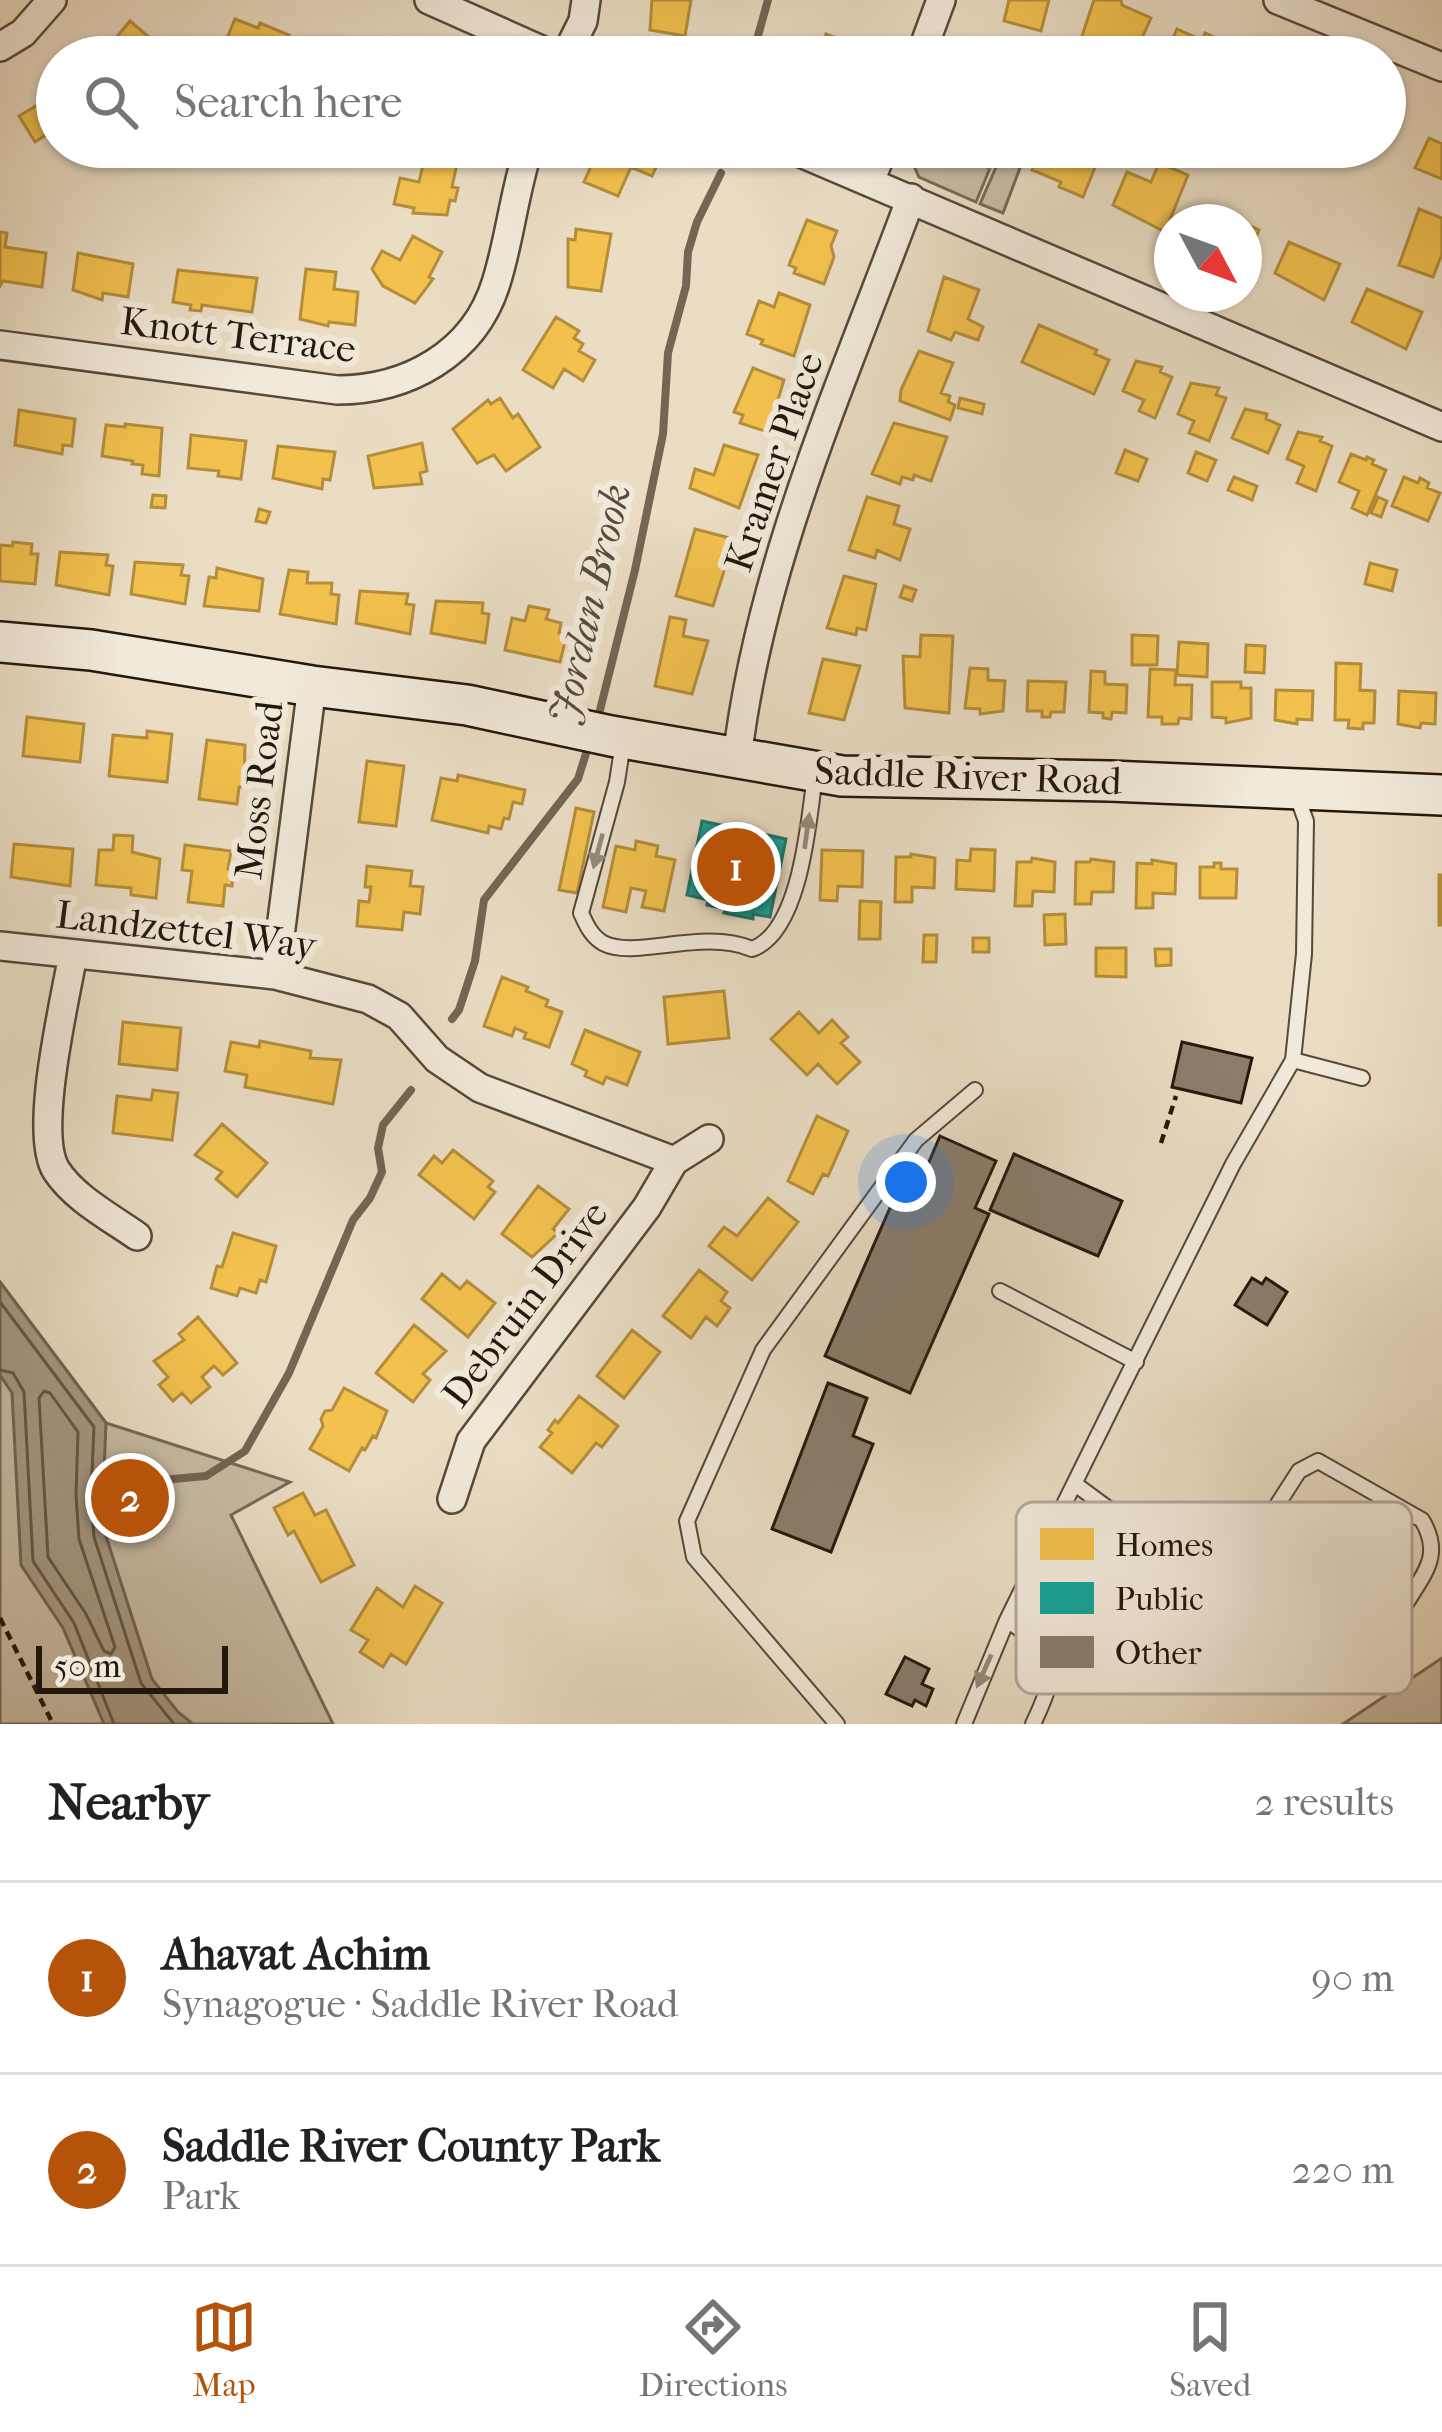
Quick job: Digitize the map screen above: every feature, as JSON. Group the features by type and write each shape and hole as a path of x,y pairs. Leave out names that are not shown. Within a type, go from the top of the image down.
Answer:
{"main road":[{"name":"Saddle River Road","path":"0,642 91,650 312,686 467,704 604,734 842,776 1442,795"}],"street":[{"path":"0,47 23,33 52,0"},
{"path":"429,0 512,36"},
{"path":"574,36 583,21 586,0"},
{"path":"928,36 941,0"},
{"path":"1278,0 1366,36"},
{"path":"1406,52 1442,67"},
{"name":"Knott Terrace","path":"0,345 338,391 393,385 445,358 481,312 496,286 523,168"},
{"path":"838,168 1441,424"},
{"path":"870,181 875,168"},
{"name":"Kramer Place","path":"737,759 745,696 776,566 911,198"},
{"name":"Moss Road","path":"275,975 312,686"},
{"name":"Landzettel Way","path":"0,946 275,975 368,999 399,1016 437,1059 480,1088 674,1162"},
{"path":"73,954 48,1104 53,1166 72,1189 137,1236"},
{"path":"674,1162 709,1139"},
{"name":"Debruin Drive","path":"452,1499 471,1441 646,1207 674,1162"}],"lane":[{"path":"604,734 616,782 580,913 602,943 624,949 692,940 735,942 752,949 762,945 784,917 804,854 816,772"},
{"path":"1067,1502 1223,1168 1294,1060 1304,954 1306,821 1295,792"},
{"path":"1294,1060 1362,1078"},
{"path":"837,1724 694,1557 687,1521 763,1350 916,1140 975,1090"},
{"path":"1000,1291 1136,1361"},
{"path":"1280,1502 1299,1472 1318,1461 1390,1502"},
{"path":"1076,1484 1102,1502"},
{"path":"1412,1514 1432,1536 1434,1552 1412,1594"},
{"path":"964,1724 1016,1602"},
{"path":"1007,1620 1016,1626"},
{"path":"1033,1724 1045,1694"}],"path":[{"path":"1161,1143 1176,1096"},
{"path":"0,1618 53,1724"}],"shaded area":[{"path":"915,168 990,168 976,202 919,177"},
{"path":"996,168 1020,168 1003,213 980,204"},
{"path":"0,1282 106,1423 290,1482 231,1515 333,1724 0,1724"},
{"path":"1442,1658 1442,1724 1343,1724 1388,1694 1412,1694 1412,1678"}],"water":[{"path":"0,1282 106,1423 105,1533 152,1679 193,1724 104,1724 63,1628 21,1565 12,1393 0,1375"}],"building: Homes":[{"path":"652,0 691,0 685,36 650,30"},
{"path":"1009,0 1049,0 1041,31 1004,21"},
{"path":"1094,0 1121,0 1122,5 1151,18 1143,36 1082,36"},
{"path":"235,19 289,35 289,36 228,36"},
{"path":"130,21 148,36 118,36"},
{"path":"36,106 35,142 19,116"},
{"path":"1429,138 1442,144 1442,179 1415,168"},
{"path":"422,168 456,168 452,187 458,188 447,215 413,213 414,208 394,204 400,178 419,182"},
{"path":"590,168 631,168 618,196 584,182"},
{"path":"1033,168 1095,168 1083,197"},
{"path":"1157,168 1188,175 1176,204 1154,204 1154,226 1113,205 1127,172 1151,182"},
{"path":"1419,209 1442,218 1442,254 1433,277 1399,265"},
{"path":"807,220 837,231 824,284 794,273 796,268 789,265"},
{"path":"576,229 611,234 601,291 568,287 568,239 575,240"},
{"path":"0,232 7,233 5,247 46,253 42,287 3,281 0,286"},
{"path":"413,236 442,252 429,277 433,279 415,303 383,286 372,269 382,251 400,260"},
{"path":"1289,242 1340,264 1324,300 1275,273"},
{"path":"78,253 133,264 128,297 103,293 102,300 73,290"},
{"path":"306,269 336,272 334,289 358,292 355,325 329,322 328,326 300,319"},
{"path":"178,270 257,278 252,312 202,305 201,311 190,310 191,305 173,302"},
{"path":"944,277 979,290 968,319 983,327 978,340 955,332 951,340 928,331"},
{"path":"1367,289 1422,312 1406,349 1352,322"},
{"path":"779,293 810,305 794,356 747,334 759,301 774,307"},
{"path":"556,317 579,331 574,338 583,344 579,351 595,360 583,381 564,369 553,388 523,370"},
{"path":"1039,325 1109,360 1094,394 1022,362"},
{"path":"919,351 953,363 941,393 955,405 950,420 900,401"},
{"path":"1136,361 1162,367 1160,372 1172,377 1155,418 1139,411 1144,400 1123,391"},
{"path":"753,368 784,380 768,432 740,423 743,415 734,412"},
{"path":"1191,383 1219,388 1216,395 1226,398 1209,441 1189,433 1194,421 1178,414"},
{"path":"500,398 513,418 518,414 540,447 506,471 494,455 477,463 453,429 488,400 491,404"},
{"path":"960,398 984,404 982,414 958,408"},
{"path":"1245,409 1267,414 1266,419 1280,425 1268,453 1232,438"},
{"path":"19,410 75,419 72,446 63,445 62,454 15,445"},
{"path":"894,423 947,437 931,481 914,475 913,480 902,477 900,484 872,474"},
{"path":"106,425 162,428 159,476 142,474 143,465 133,461 102,456"},
{"path":"1298,432 1322,437 1320,441 1332,446 1316,491 1297,483 1304,466 1287,459"},
{"path":"191,435 246,441 241,479 188,468"},
{"path":"422,443 427,471 420,473 422,484 374,488 368,456"},
{"path":"724,445 758,455 739,508 690,488 695,469 714,475"},
{"path":"278,446 335,452 330,480 323,479 322,489 273,478"},
{"path":"1125,450 1147,459 1138,481 1116,473"},
{"path":"1196,452 1216,460 1207,481 1188,473"},
{"path":"1351,454 1374,460 1372,464 1386,470 1367,515 1352,508 1359,491 1339,482"},
{"path":"1234,477 1257,486 1252,500 1228,490"},
{"path":"1404,477 1418,483 1420,478 1429,483 1427,488 1440,493 1428,521 1392,506"},
{"path":"153,495 166,496 165,508 151,507"},
{"path":"867,497 899,506 894,524 910,529 900,560 877,550 875,558 849,550"},
{"path":"1378,497 1387,501 1381,517 1371,513"},
{"path":"259,509 270,512 266,523 256,521"},
{"path":"695,529 730,538 713,606 676,596"},
{"path":"13,542 32,544 31,554 38,554 35,584 0,581 0,545 12,546"},
{"path":"60,552 108,555 106,565 113,566 109,595 56,585"},
{"path":"135,562 183,565 181,575 189,576 185,604 131,594"},
{"path":"1370,563 1397,570 1392,591 1365,584"},
{"path":"217,568 263,579 259,611 204,606 209,577 216,578"},
{"path":"289,570 308,572 307,583 332,583 331,594 339,595 336,624 280,614"},
{"path":"844,576 876,584 866,630 857,628 856,635 827,628"},
{"path":"904,586 916,590 912,601 900,597"},
{"path":"360,591 408,594 406,604 414,605 410,634 356,623"},
{"path":"436,601 483,603 482,613 489,614 485,643 431,633"},
{"path":"529,606 549,610 546,619 561,623 559,633 567,634 560,662 505,650 512,618 525,621"},
{"path":"670,617 686,620 683,636 708,641 692,694 655,686"},
{"path":"921,635 953,636 949,713 905,708 903,656 920,657"},
{"path":"1132,635 1158,636 1157,665 1132,665"},
{"path":"1179,642 1208,644 1207,677 1177,675"},
{"path":"1246,645 1265,646 1264,673 1245,672"},
{"path":"823,659 860,666 844,720 809,713"},
{"path":"1336,663 1361,664 1360,690 1375,691 1374,723 1363,723 1363,729 1348,728 1349,720 1335,720"},
{"path":"970,668 988,669 988,680 1005,681 1003,711 980,714 980,709 965,708"},
{"path":"1150,669 1176,670 1175,685 1192,685 1191,719 1162,724 1162,717 1148,717"},
{"path":"1091,671 1105,672 1105,684 1127,685 1126,713 1112,712 1111,719 1089,712"},
{"path":"1028,681 1066,682 1064,712 1042,717 1042,711 1027,711"},
{"path":"1212,682 1241,682 1241,688 1251,688 1251,718 1226,723 1226,718 1212,717"},
{"path":"1276,690 1313,691 1312,720 1297,719 1297,724 1275,720"},
{"path":"1399,691 1436,693 1435,724 1421,723 1420,728 1398,724"},
{"path":"27,717 84,724 80,762 23,756"},
{"path":"147,731 172,734 167,782 109,776 113,735 147,738"},
{"path":"207,740 245,745 244,787 239,787 237,804 199,799"},
{"path":"367,761 404,766 396,826 359,822"},
{"path":"458,775 525,790 522,804 513,802 501,829 489,826 488,833 432,820 441,778 457,781"},
{"path":"576,808 594,812 577,893 559,890"},
{"path":"114,835 133,836 132,852 160,859 156,898 131,895 131,888 96,885 99,850 113,850"},
{"path":"636,841 658,846 656,856 675,860 664,911 642,907 646,891 631,888 626,912 603,907 616,846 635,850"},
{"path":"14,844 73,849 70,886 11,877"},
{"path":"185,845 231,851 232,886 225,885 223,906 188,902 192,871 182,870"},
{"path":"971,849 995,850 994,891 956,889 957,860 970,861"},
{"path":"822,850 863,851 862,887 838,886 837,901 820,900"},
{"path":"896,857 935,858 934,888 912,887 912,902 895,902"},
{"path":"1032,858 1055,862 1054,892 1033,891 1032,906 1015,906 1017,862 1031,862"},
{"path":"1152,860 1176,864 1175,894 1153,893 1153,908 1136,908 1137,863 1152,864"},
{"path":"1076,862 1114,862 1113,892 1092,892 1091,904 1075,904"},
{"path":"1221,863 1221,869 1237,869 1236,898 1200,898 1200,867 1214,867"},
{"path":"367,866 412,871 410,886 423,887 420,914 404,912 402,930 357,926 359,901 369,902"},
{"path":"1442,875 1442,925 1439,925"},
{"path":"860,901 881,902 880,939 859,939"},
{"path":"1065,914 1066,944 1045,945 1044,915"},
{"path":"924,935 937,935 936,962 923,962"},
{"path":"973,938 989,938 989,952 973,952"},
{"path":"1096,948 1126,948 1126,977 1096,976"},
{"path":"1155,949 1171,949 1171,965 1156,966"},
{"path":"502,977 528,987 526,991 548,1000 546,1006 562,1012 549,1047 524,1038 526,1033 515,1028 512,1036 484,1026"},
{"path":"724,991 729,1038 668,1044 664,997"},
{"path":"799,1012 819,1033 832,1020 848,1037 841,1043 860,1062 837,1084 818,1064 807,1075 771,1039"},
{"path":"123,1022 181,1028 177,1070 119,1064"},
{"path":"585,1030 640,1052 627,1085 606,1077 603,1084 572,1064"},
{"path":"260,1041 311,1051 310,1058 341,1060 333,1104 245,1087 247,1075 225,1071 231,1042 259,1047"},
{"path":"153,1090 178,1093 172,1140 113,1133 117,1096 151,1100"},
{"path":"817,1116 848,1131 828,1176 823,1174 813,1194 788,1181"},
{"path":"222,1124 267,1163 237,1197 216,1179 222,1172 195,1155"},
{"path":"453,1150 493,1181 488,1187 495,1192 474,1219 419,1175 434,1156 442,1163"},
{"path":"538,1186 569,1209 553,1229 558,1233 532,1257 502,1234"},
{"path":"768,1198 798,1222 752,1280 709,1246 724,1227 737,1236"},
{"path":"233,1233 276,1246 266,1282 260,1280 256,1293 240,1288 237,1296 211,1288"},
{"path":"699,1270 727,1292 721,1301 730,1308 717,1326 706,1317 691,1338 663,1316"},
{"path":"442,1274 460,1289 467,1281 495,1303 468,1337 422,1299"},
{"path":"198,1317 237,1363 223,1375 214,1366 202,1377 210,1387 191,1403 182,1393 173,1401 159,1385 168,1377 154,1361 184,1340 179,1334"},
{"path":"414,1325 446,1351 423,1374 430,1380 413,1402 376,1373"},
{"path":"632,1330 660,1352 624,1398 597,1376"},
{"path":"344,1388 387,1411 376,1438 362,1448 349,1471 310,1449 323,1426 325,1411 332,1410"},
{"path":"579,1396 618,1426 602,1447 596,1443 572,1473 540,1447 552,1433 548,1430 555,1420 558,1423"},
{"path":"303,1493 315,1515 326,1510 354,1565 321,1582 294,1531 288,1535 274,1508"},
{"path":"415,1586 442,1603 406,1664 391,1654 383,1667 360,1652 368,1640 351,1630 377,1588 403,1607"}],"building: Public":[{"path":"702,821 786,839 770,917 724,913 726,909 707,905 708,900 687,895"}],"building: Other":[{"path":"1182,1042 1252,1058 1241,1103 1172,1087"},
{"path":"940,1136 996,1161 975,1208 989,1214 910,1393 825,1356 904,1176 920,1183"},
{"path":"1014,1154 1122,1201 1098,1256 990,1210"},
{"path":"1252,1278 1262,1284 1266,1278 1287,1292 1267,1325 1235,1305"},
{"path":"828,1383 867,1398 853,1436 873,1444 831,1552 772,1529"},
{"path":"905,1657 929,1669 922,1684 933,1689 926,1706 915,1700 912,1706 886,1694"}],"waterway":[{"name":"Jordan Brook","path":"758,36 768,0"},
{"name":"Jordan Brook","path":"598,718 663,434 668,353 686,286 688,252 721,173"},
{"name":"Jordan Brook","path":"452,1019 475,961 484,900 578,779 589,744"},
{"name":"Jordan Brook","path":"96,1477 140,1482 206,1476 245,1451 289,1373 353,1220 382,1172 378,1148 383,1125 411,1090"}],"place":[{"name":"Ahavat Achim","path":"736,867"},
{"name":"Saddle River County Park","path":"130,1498"}]}
